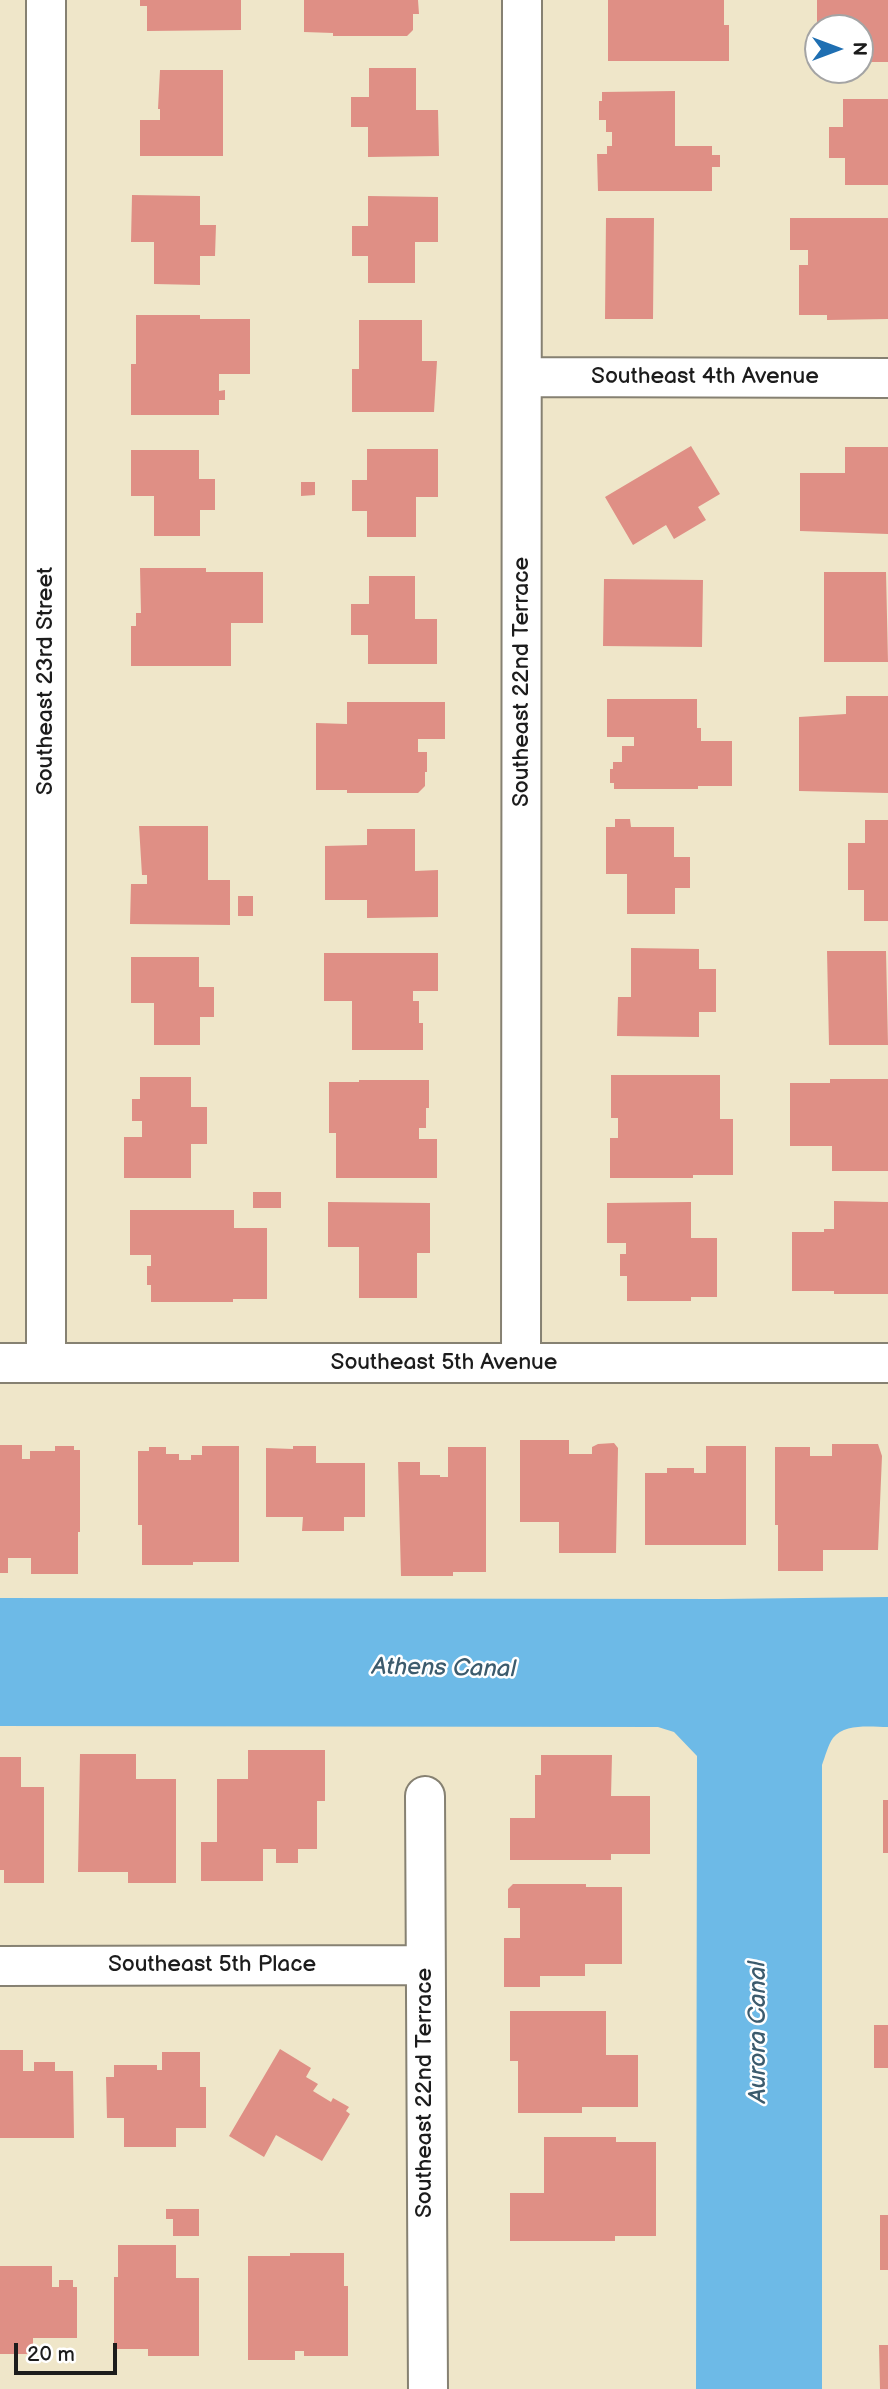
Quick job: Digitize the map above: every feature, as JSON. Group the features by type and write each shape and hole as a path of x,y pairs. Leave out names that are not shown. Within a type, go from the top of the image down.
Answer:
{"street":[{"name":"Southeast 23rd Street","path":"46,0 46,1363"},
{"name":"Southeast 22nd Terrace","path":"521,1363 522,0"},
{"name":"Southeast 4th Avenue","path":"522,377 888,377"},
{"name":"Southeast 5th Avenue","path":"0,1363 888,1363"},
{"name":"Southeast 22nd Terrace","path":"425,1796 428,2389"},
{"name":"Southeast 5th Place","path":"0,1966 425,1965"}],"water":[{"path":"888,1597 888,1727 859,1727 838,1733 831,1741 822,1765 822,2389 696,2389 697,1756 674,1732 658,1727 0,1726 0,1598"}],"building":[{"path":"140,0 241,0 241,30 147,31 147,6 140,6"},
{"path":"304,0 418,0 419,14 413,14 413,30 407,36 333,36 333,33 304,32"},
{"path":"608,0 724,0 724,25 729,25 729,61 608,61"},
{"path":"817,0 888,0 888,62 874,62 874,14 817,14"},
{"path":"369,68 416,68 416,110 438,110 439,156 368,157 368,127 351,127 351,97 369,97"},
{"path":"160,70 223,70 223,156 140,156 140,120 160,120"},
{"path":"675,91 675,146 712,146 712,155 720,155 720,167 712,167 712,191 598,191 597,154 607,154 607,146 612,146 612,132 606,132 606,120 599,120 602,92"},
{"path":"843,99 888,99 888,185 845,185 845,158 829,158 829,127 843,127"},
{"path":"132,195 200,196 200,225 216,225 215,256 200,256 200,285 154,284 154,242 131,242"},
{"path":"368,196 438,197 438,242 415,242 415,283 368,283 368,256 352,256 352,226 368,226"},
{"path":"606,218 654,218 653,319 605,319"},
{"path":"790,218 888,218 888,319 827,320 827,315 799,315 799,265 808,265 808,250 790,250"},
{"path":"136,315 200,315 200,319 250,319 250,374 219,374 219,391 225,390 225,400 219,400 219,415 131,415 131,364 136,364"},
{"path":"359,320 422,320 422,361 437,361 434,412 352,412 352,369 359,369"},
{"path":"691,446 720,494 698,507 706,520 674,539 666,525 633,545 605,497"},
{"path":"845,447 888,447 888,534 800,531 800,473 845,473"},
{"path":"367,449 438,449 438,497 416,497 416,537 367,537 367,511 352,511 352,480 367,480"},
{"path":"131,450 199,450 199,479 215,479 215,510 200,510 200,536 154,536 154,496 131,496"},
{"path":"301,482 315,482 315,495 301,496"},
{"path":"140,568 206,568 206,572 263,572 263,623 231,623 231,666 131,666 131,626 136,626 136,613 141,613"},
{"path":"824,572 886,572 888,662 824,662"},
{"path":"369,576 415,576 415,619 437,619 437,664 368,664 368,635 351,635 351,604 369,604"},
{"path":"604,579 703,580 702,647 603,646"},
{"path":"846,696 888,696 888,793 799,791 799,717 846,714"},
{"path":"607,699 697,699 697,728 701,728 701,741 732,741 732,786 698,786 698,789 614,789 614,783 610,783 610,769 613,769 613,762 622,762 622,746 634,746 634,737 607,737"},
{"path":"347,702 445,702 445,739 418,739 418,752 427,752 427,772 425,786 418,793 316,790 316,723 347,724"},
{"path":"615,819 630,819 631,827 674,827 674,857 690,857 690,888 675,888 675,914 627,914 627,874 606,874 606,827 615,827"},
{"path":"865,820 888,820 888,921 864,921 864,890 848,890 848,843 865,843"},
{"path":"139,826 208,826 208,880 230,880 230,925 130,924 131,884 147,884 147,875 142,875"},
{"path":"367,829 415,829 415,871 438,870 438,917 367,918 367,900 325,900 325,846 367,845"},
{"path":"238,896 253,896 253,916 238,916"},
{"path":"631,948 699,949 699,969 716,969 716,1012 699,1012 699,1037 617,1036 618,997 631,997"},
{"path":"827,951 886,951 888,1045 829,1045"},
{"path":"324,953 438,953 438,991 413,991 413,1001 419,1001 419,1023 423,1023 423,1050 352,1050 352,1001 324,1001"},
{"path":"131,957 199,957 199,987 214,987 214,1017 200,1017 200,1045 154,1045 154,1003 131,1003"},
{"path":"611,1075 720,1075 720,1119 733,1119 733,1175 610,1178 610,1138 618,1138 618,1118 611,1118"},
{"path":"140,1077 191,1077 191,1107 207,1107 207,1144 191,1144 191,1178 124,1178 124,1137 142,1137 142,1121 132,1121 132,1099 140,1099"},
{"path":"830,1079 888,1079 888,1171 832,1171 832,1146 790,1146 790,1083 830,1083"},
{"path":"429,1080 426,1128 419,1128 419,1139 437,1139 437,1178 336,1178 336,1133 329,1133 329,1082"},
{"path":"253,1192 281,1192 281,1208 253,1208"},
{"path":"834,1201 888,1202 888,1294 792,1291 792,1232 824,1232 824,1229 834,1229"},
{"path":"328,1202 430,1203 430,1253 417,1253 417,1298 359,1298 359,1247 328,1247"},
{"path":"691,1202 691,1238 717,1238 717,1297 691,1297 691,1301 627,1301 627,1276 620,1276 620,1254 626,1254 626,1243 607,1243 607,1203"},
{"path":"130,1210 234,1210 234,1228 267,1228 267,1299 233,1299 233,1302 151,1302 147,1266 151,1266 151,1255 130,1255"},
{"path":"520,1440 569,1440 569,1454 592,1454 592,1447 598,1444 614,1443 618,1448 616,1553 559,1553 559,1522 520,1522"},
{"path":"832,1444 878,1444 882,1456 878,1550 823,1550 823,1571 778,1571 775,1447 810,1447 810,1456 832,1456"},
{"path":"0,1445 22,1445 22,1459 30,1459 30,1451 55,1451 55,1446 74,1446 74,1450 80,1450 78,1574 31,1574 31,1558 8,1558 8,1573 0,1573"},
{"path":"202,1446 239,1446 239,1562 142,1565 142,1525 138,1525 138,1451 149,1451 149,1447 166,1447 166,1454 179,1454 179,1460 191,1460 191,1455 202,1455"},
{"path":"293,1446 316,1446 316,1463 365,1463 365,1517 344,1517 344,1531 302,1531 303,1517 266,1517 266,1448 293,1449"},
{"path":"706,1446 746,1446 746,1545 645,1545 645,1473 667,1473 667,1468 694,1468 694,1473 706,1473"},
{"path":"448,1447 486,1447 486,1572 453,1572 453,1576 401,1576 398,1462 420,1462 420,1475 448,1477"},
{"path":"248,1750 325,1750 325,1801 317,1801 317,1849 298,1849 298,1863 276,1863 276,1849 263,1849 263,1881 201,1881 201,1842 217,1842 217,1779 248,1779"},
{"path":"80,1754 136,1754 136,1779 176,1779 176,1883 128,1883 128,1872 78,1872"},
{"path":"541,1755 612,1755 611,1796 650,1796 650,1854 611,1854 611,1860 510,1860 510,1818 535,1818 535,1775 541,1775"},
{"path":"0,1757 21,1757 21,1787 44,1787 44,1883 4,1883 4,1870 0,1870"},
{"path":"883,1800 888,1800 888,1853 883,1853"},
{"path":"513,1884 622,1887 622,1964 585,1964 585,1976 540,1976 540,1987 504,1987 504,1938 520,1938 520,1908 508,1908 508,1889"},
{"path":"510,2011 606,2011 606,2055 638,2055 638,2107 582,2107 582,2113 518,2113 518,2061 510,2061"},
{"path":"874,2025 888,2025 888,2068 874,2068"},
{"path":"280,2049 311,2068 306,2077 318,2084 313,2091 331,2102 333,2098 349,2107 346,2111 350,2114 322,2161 276,2135 264,2157 229,2136"},
{"path":"0,2050 23,2050 23,2071 34,2071 34,2062 55,2062 55,2071 73,2071 74,2138 0,2138"},
{"path":"162,2052 200,2052 200,2087 206,2087 206,2128 176,2128 176,2147 124,2147 124,2118 107,2118 106,2077 114,2077 114,2065 157,2065 157,2070 162,2070"},
{"path":"544,2137 616,2137 616,2142 656,2142 656,2236 615,2236 615,2241 510,2241 510,2193 544,2193"},
{"path":"166,2209 199,2209 199,2236 173,2236 173,2219 166,2219"},
{"path":"880,2215 888,2215 888,2270 880,2270"},
{"path":"118,2245 176,2245 176,2278 199,2278 199,2356 148,2356 148,2349 114,2349 114,2277 118,2277"},
{"path":"290,2253 344,2253 344,2286 348,2286 348,2356 304,2356 304,2351 295,2351 295,2360 248,2360 248,2256 290,2256"},
{"path":"0,2266 52,2266 52,2287 59,2287 59,2280 73,2280 73,2287 77,2287 77,2338 33,2338 33,2354 0,2354"},
{"path":"879,2345 888,2345 888,2389 880,2389"}],"water label":[{"name":"Athens Canal","path":"444,1669"},
{"name":"Aurora Canal","path":"759,2032"}]}
